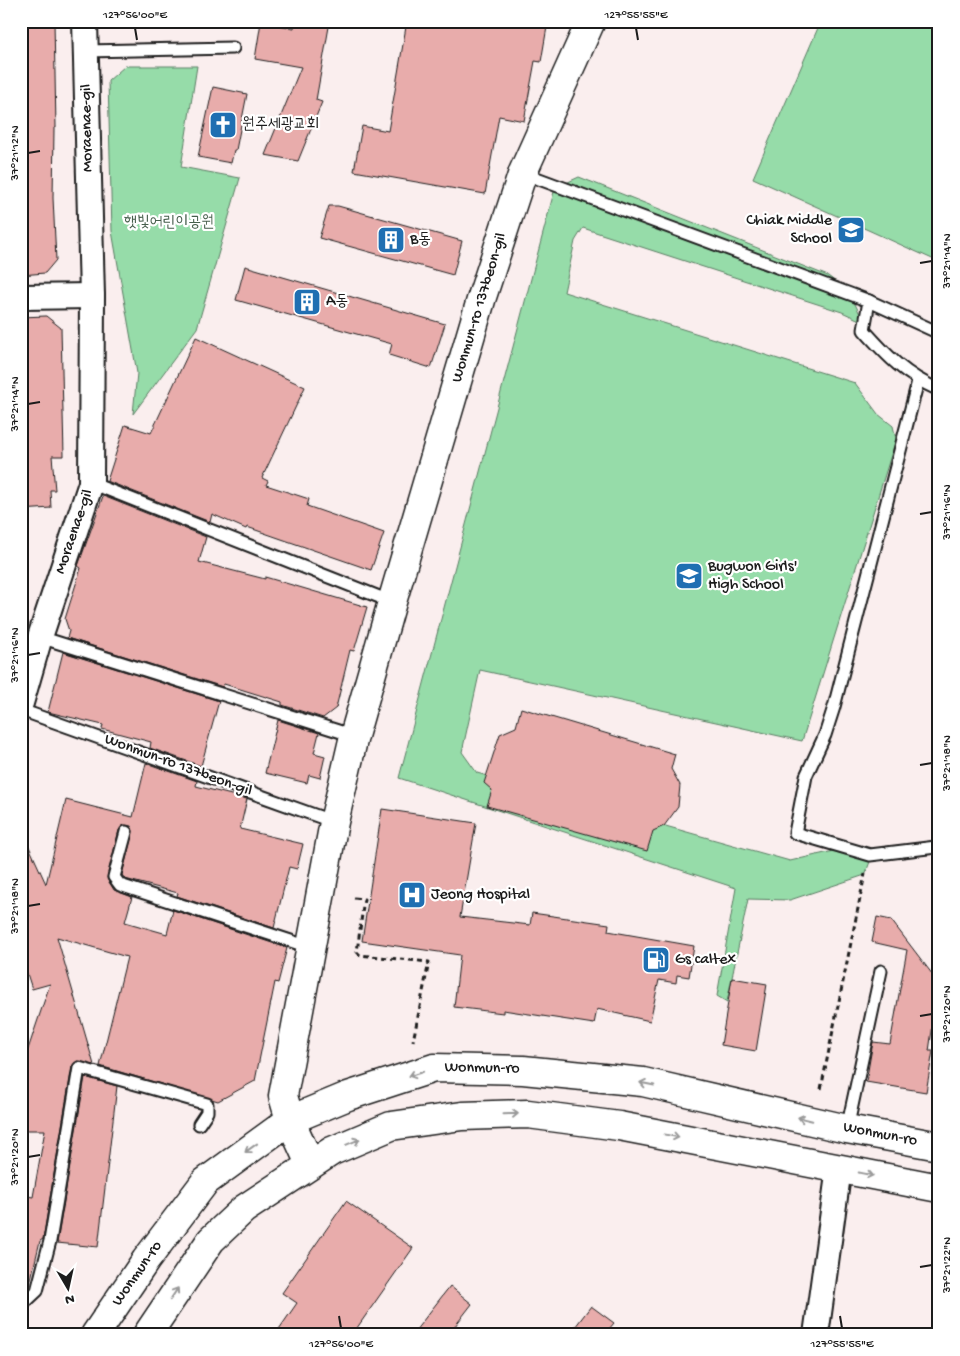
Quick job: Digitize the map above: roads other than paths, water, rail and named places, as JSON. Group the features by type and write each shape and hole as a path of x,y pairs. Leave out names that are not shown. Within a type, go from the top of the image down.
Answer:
{"main road":[{"name":"Wonmun-ro 137beon-gil","path":"310,1164 290,1120 283,1096 309,947 334,822 354,736 481,300 523,172 591,21"},
{"name":"Wonmun-ro","path":"95,1335 146,1260 205,1182 290,1120 348,1096 434,1068 523,1070 642,1082 847,1129 939,1146"},
{"path":"146,1335 211,1240 244,1209 332,1151 391,1126 462,1116 528,1114 619,1126 939,1188"},
{"path":"839,1168 847,1129"}],"street":[{"name":"Moraenae-gil","path":"21,703 40,636 92,483 92,296 85,21"},
{"path":"21,297 92,296"},
{"path":"816,1335 839,1168"}],"lane":[{"path":"86,50 234,48"},
{"path":"523,172 870,301 939,333"},
{"path":"870,301 864,330 894,364 918,381 939,390"},
{"path":"918,381 834,707 825,735 806,776 795,833 870,855 936,848"},
{"path":"92,483 392,602"},
{"path":"40,636 354,736"},
{"name":"Wonmun-ro 137beon-gil","path":"21,710 334,822"},
{"path":"126,832 114,877 120,885 309,947"},
{"path":"847,1129 881,971"},
{"path":"21,1306 37,1291 50,1241 79,1068 207,1104 207,1112 199,1124"}],"place":[{"name":"원주세광교회","path":"223,125"},
{"name":"Chiak Middle School","path":"851,230"},
{"name":"B동","path":"391,240"},
{"name":"A동","path":"307,302"},
{"name":"Bugwon Girls' High School","path":"689,576"},
{"name":"Jeong Hospital","path":"412,895"},
{"name":"Gs caltex","path":"656,960"}],"park label":[{"name":"햇빛어린이공원","path":"169,223"}]}
